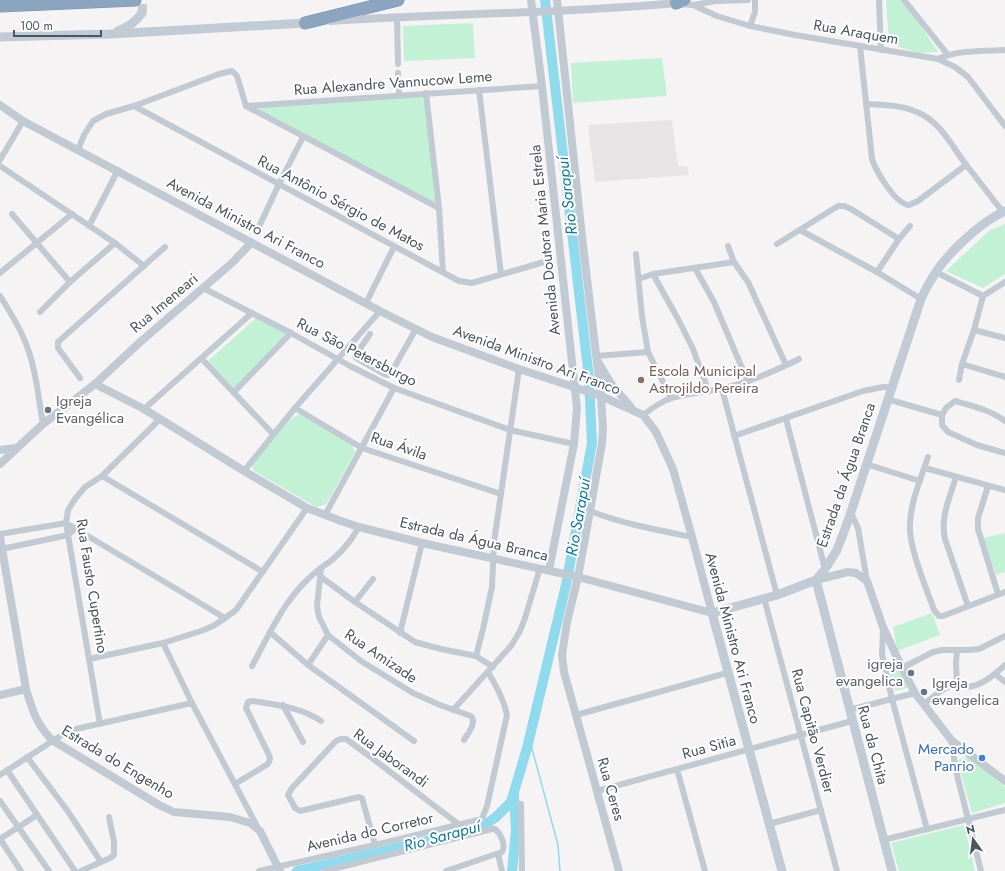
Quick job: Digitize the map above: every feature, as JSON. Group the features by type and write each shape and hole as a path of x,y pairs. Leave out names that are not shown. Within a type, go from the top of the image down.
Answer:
{"highway":[{"path":"0,6 135,0"},
{"path":"305,23 398,0"}],"main road":[{"path":"111,34 129,26 137,20 142,13"},
{"path":"0,37 111,34 305,23"},
{"name":"Estrada da Água Branca","path":"712,613 777,595 816,580 825,569 837,550 851,513 921,299 931,279 968,236 1004,212"},
{"name":"Rua da Chita","path":"816,580 892,871"},
{"name":"Avenida Ministro Ari Franco","path":"712,613 727,673 782,871"}],"street":[{"name":"Avenida Doutora Maria Estrela","path":"531,0 578,389 578,408 574,444 549,570"},
{"path":"557,0 555,12 560,24 582,244 596,356 598,395 603,429 602,443 590,511 574,576"},
{"path":"305,23 397,16 532,15 684,3 748,0"},
{"path":"750,26 755,12 755,0"},
{"path":"879,0 882,50"},
{"path":"904,0 948,55"},
{"name":"Rua Araquem","path":"684,3 717,16 750,26 938,59 955,67 968,77 1005,126"},
{"path":"560,24 565,16 573,11"},
{"path":"397,16 398,64"},
{"path":"860,46 872,159 874,166 886,184 901,202 905,205 909,205 918,201 966,165"},
{"path":"938,59 948,55 972,51 1005,50"},
{"path":"78,150 84,135 93,122 106,114 134,106 228,71 234,73 246,106 438,208"},
{"path":"398,73 399,95"},
{"name":"Rua Alexandre Vannucow Leme","path":"246,106 542,86"},
{"path":"479,90 500,274"},
{"path":"426,93 443,272"},
{"path":"866,104 892,105 920,113 930,119 938,126 966,165 1004,212"},
{"name":"Avenida Ministro Ari Franco","path":"0,105 23,121 118,170 251,243 432,337 519,369 598,395 633,409 643,415 656,432 673,469 712,613"},
{"name":"Rua Antônio Sérgio de Matos","path":"134,106 459,281 472,283 544,262"},
{"path":"0,112 14,116"},
{"path":"0,160 23,121"},
{"path":"257,231 303,136"},
{"path":"0,166 115,243 144,266"},
{"path":"89,226 118,170"},
{"path":"777,244 838,206 844,206 851,209 899,239"},
{"path":"12,214 70,282"},
{"path":"0,273 72,214"},
{"path":"877,272 899,239 910,226"},
{"path":"800,230 877,272 921,299"},
{"path":"40,312 70,282 115,243"},
{"name":"Rua Imeneari","path":"95,384 139,343 232,263 251,243"},
{"path":"728,246 734,262 748,282 786,365"},
{"path":"80,378 58,348 58,342 165,247"},
{"path":"366,303 394,247"},
{"path":"636,254 642,316 648,352 671,398"},
{"path":"639,279 653,274 734,262"},
{"path":"695,268 714,302 748,382"},
{"path":"936,272 983,296"},
{"path":"653,274 693,349 708,390"},
{"path":"959,380 962,364 974,330 983,296 1005,282"},
{"name":"Rua São Petersburgo","path":"204,288 394,388 510,430 574,444"},
{"path":"0,296 25,340 32,364 43,424"},
{"path":"244,471 295,408 380,311"},
{"path":"144,409 252,313"},
{"path":"370,334 355,356 388,375 391,373 416,329"},
{"path":"974,330 1005,338"},
{"path":"234,392 291,333"},
{"path":"596,356 648,352"},
{"path":"596,356 612,385 633,409"},
{"path":"202,359 273,434"},
{"path":"643,415 671,398 708,390 722,389 748,382 799,359"},
{"path":"962,364 1005,377"},
{"path":"476,656 492,587 494,570 494,542 519,369"},
{"path":"0,464 43,424 95,384"},
{"name":"Estrada da Água Branca","path":"95,384 144,409 307,508 325,515 359,527 422,543 574,576 712,613"},
{"path":"734,436 786,419 863,390 892,387"},
{"path":"325,515 394,388"},
{"path":"722,389 777,595"},
{"path":"887,400 942,414"},
{"path":"1005,421 993,413 955,401 946,408 942,414 942,425 948,432 977,445 1005,453"},
{"name":"Rua Ávila","path":"295,408 362,448 501,494"},
{"name":"Rua Fausto Cupertino","path":"100,724 66,523 68,510 85,487 102,476 160,419"},
{"path":"786,419 825,569"},
{"path":"0,450 16,448"},
{"path":"928,457 912,510 910,535 934,610 938,615 943,616 1005,592"},
{"path":"866,464 920,481"},
{"path":"925,468 1005,490"},
{"path":"102,476 263,572"},
{"path":"956,477 944,515 943,529 968,606"},
{"path":"988,486 978,518 978,529 998,594"},
{"path":"89,659 163,642 204,630 225,618 236,610 307,508"},
{"path":"590,511 603,516 692,537"},
{"path":"851,513 858,528 867,581 883,627 902,668 916,693 952,741 1005,781"},
{"path":"0,536 66,523 225,618"},
{"path":"252,666 294,592 308,577 342,552 352,540 359,527"},
{"path":"2,549 68,535 76,528"},
{"name":"Estrada do Engenho","path":"0,536 2,560 26,689 32,711 42,728 52,740 141,796 174,812 230,817 250,823 260,831"},
{"path":"400,633 422,543"},
{"name":"Rua Amizade","path":"321,568 317,606 319,617 328,635 361,661 413,693 473,717 474,722 464,740"},
{"path":"453,710 511,646 520,631 525,618 540,568"},
{"path":"816,580 848,572 856,573 867,581"},
{"name":"Rua Ceres","path":"574,576 562,655 564,672 619,871"},
{"path":"321,577 355,602 415,642 426,646 476,656 493,667"},
{"path":"355,602 373,579"},
{"name":"Rua Capitão Verdier","path":"764,598 837,871"},
{"path":"883,627 882,654 892,699 926,829"},
{"path":"270,632 308,665 414,741"},
{"path":"308,665 328,635"},
{"path":"902,668 933,652 942,650 979,649 1005,636"},
{"path":"163,642 192,703 279,869"},
{"path":"957,650 957,686"},
{"path":"924,704 946,688 957,686 974,686 981,683 1005,665"},
{"name":"Avenida do Corretor","path":"259,871 279,869 460,825 482,818 484,815 506,720 505,705 501,694 488,672"},
{"path":"576,715 727,673"},
{"path":"995,674 1005,682"},
{"path":"0,695 26,689"},
{"path":"849,710 916,693"},
{"path":"235,784 268,764 270,759 269,754 246,708 246,705 252,701 283,706 306,712 321,720"},
{"path":"0,773 65,733 76,729 192,703"},
{"path":"283,706 303,742"},
{"name":"Rua Sitia","path":"597,791 852,721"},
{"name":"Rua Jaborandi","path":"375,845 362,798 359,797 300,811 295,808 288,795 292,788 336,741 341,739 346,740 382,765 398,779 460,825"},
{"path":"952,741 955,766 981,871"},
{"path":"27,757 67,810 101,862"},
{"path":"677,769 705,871"},
{"path":"7,770 76,871"},
{"path":"0,801 49,871"},
{"path":"521,804 522,871"},
{"path":"769,824 821,810"},
{"path":"883,840 1005,810"},
{"path":"21,871 0,839 37,815"},
{"path":"81,871 110,858 114,853 109,818"},
{"name":"Avenida do Corretor","path":"326,871 492,829 499,832 504,845 503,851 498,854"},
{"path":"446,871 498,854 502,871"}],"shaded area":[{"path":"672,120 678,166 687,166 689,175 595,182 588,125"}],"green space":[{"path":"886,0 904,0 938,52 919,53 889,44"},
{"path":"473,23 475,58 404,61 403,26"},
{"path":"662,58 667,96 573,103 571,63"},
{"path":"426,93 439,208 246,106"},
{"path":"1005,224 1005,274 983,288 946,271 990,230"},
{"path":"257,317 287,334 236,391 208,361"},
{"path":"297,415 301,415 352,444 355,452 327,503 324,505 316,507 254,471 252,466 252,461 291,419"},
{"path":"1005,533 1005,572 996,575 983,538"},
{"path":"932,613 940,635 897,651 893,627"},
{"path":"894,662 908,688 895,691 887,663"},
{"path":"969,757 1005,787 1005,803 972,813 957,760"},
{"path":"964,825 975,871 899,871 891,843"}],"waterway":[{"name":"Rio Sarapuí","path":"297,871 479,829 496,817 511,802 527,748 566,585 592,443 589,378 545,0"},
{"path":"531,729 531,745 558,845 560,871"},
{"path":"512,871 516,830 514,795"}],"tunnel":[{"path":"142,13 143,0"}],"place":[{"name":"Escola Municipal Astrojildo Pereira","path":"641,380"},
{"name":"Igreja Evangélica","path":"48,410"},
{"name":"igreja evangelica","path":"911,673"},
{"name":"Igreja evangelica","path":"924,692"},
{"name":"Mercado Panrio","path":"982,758"}]}
